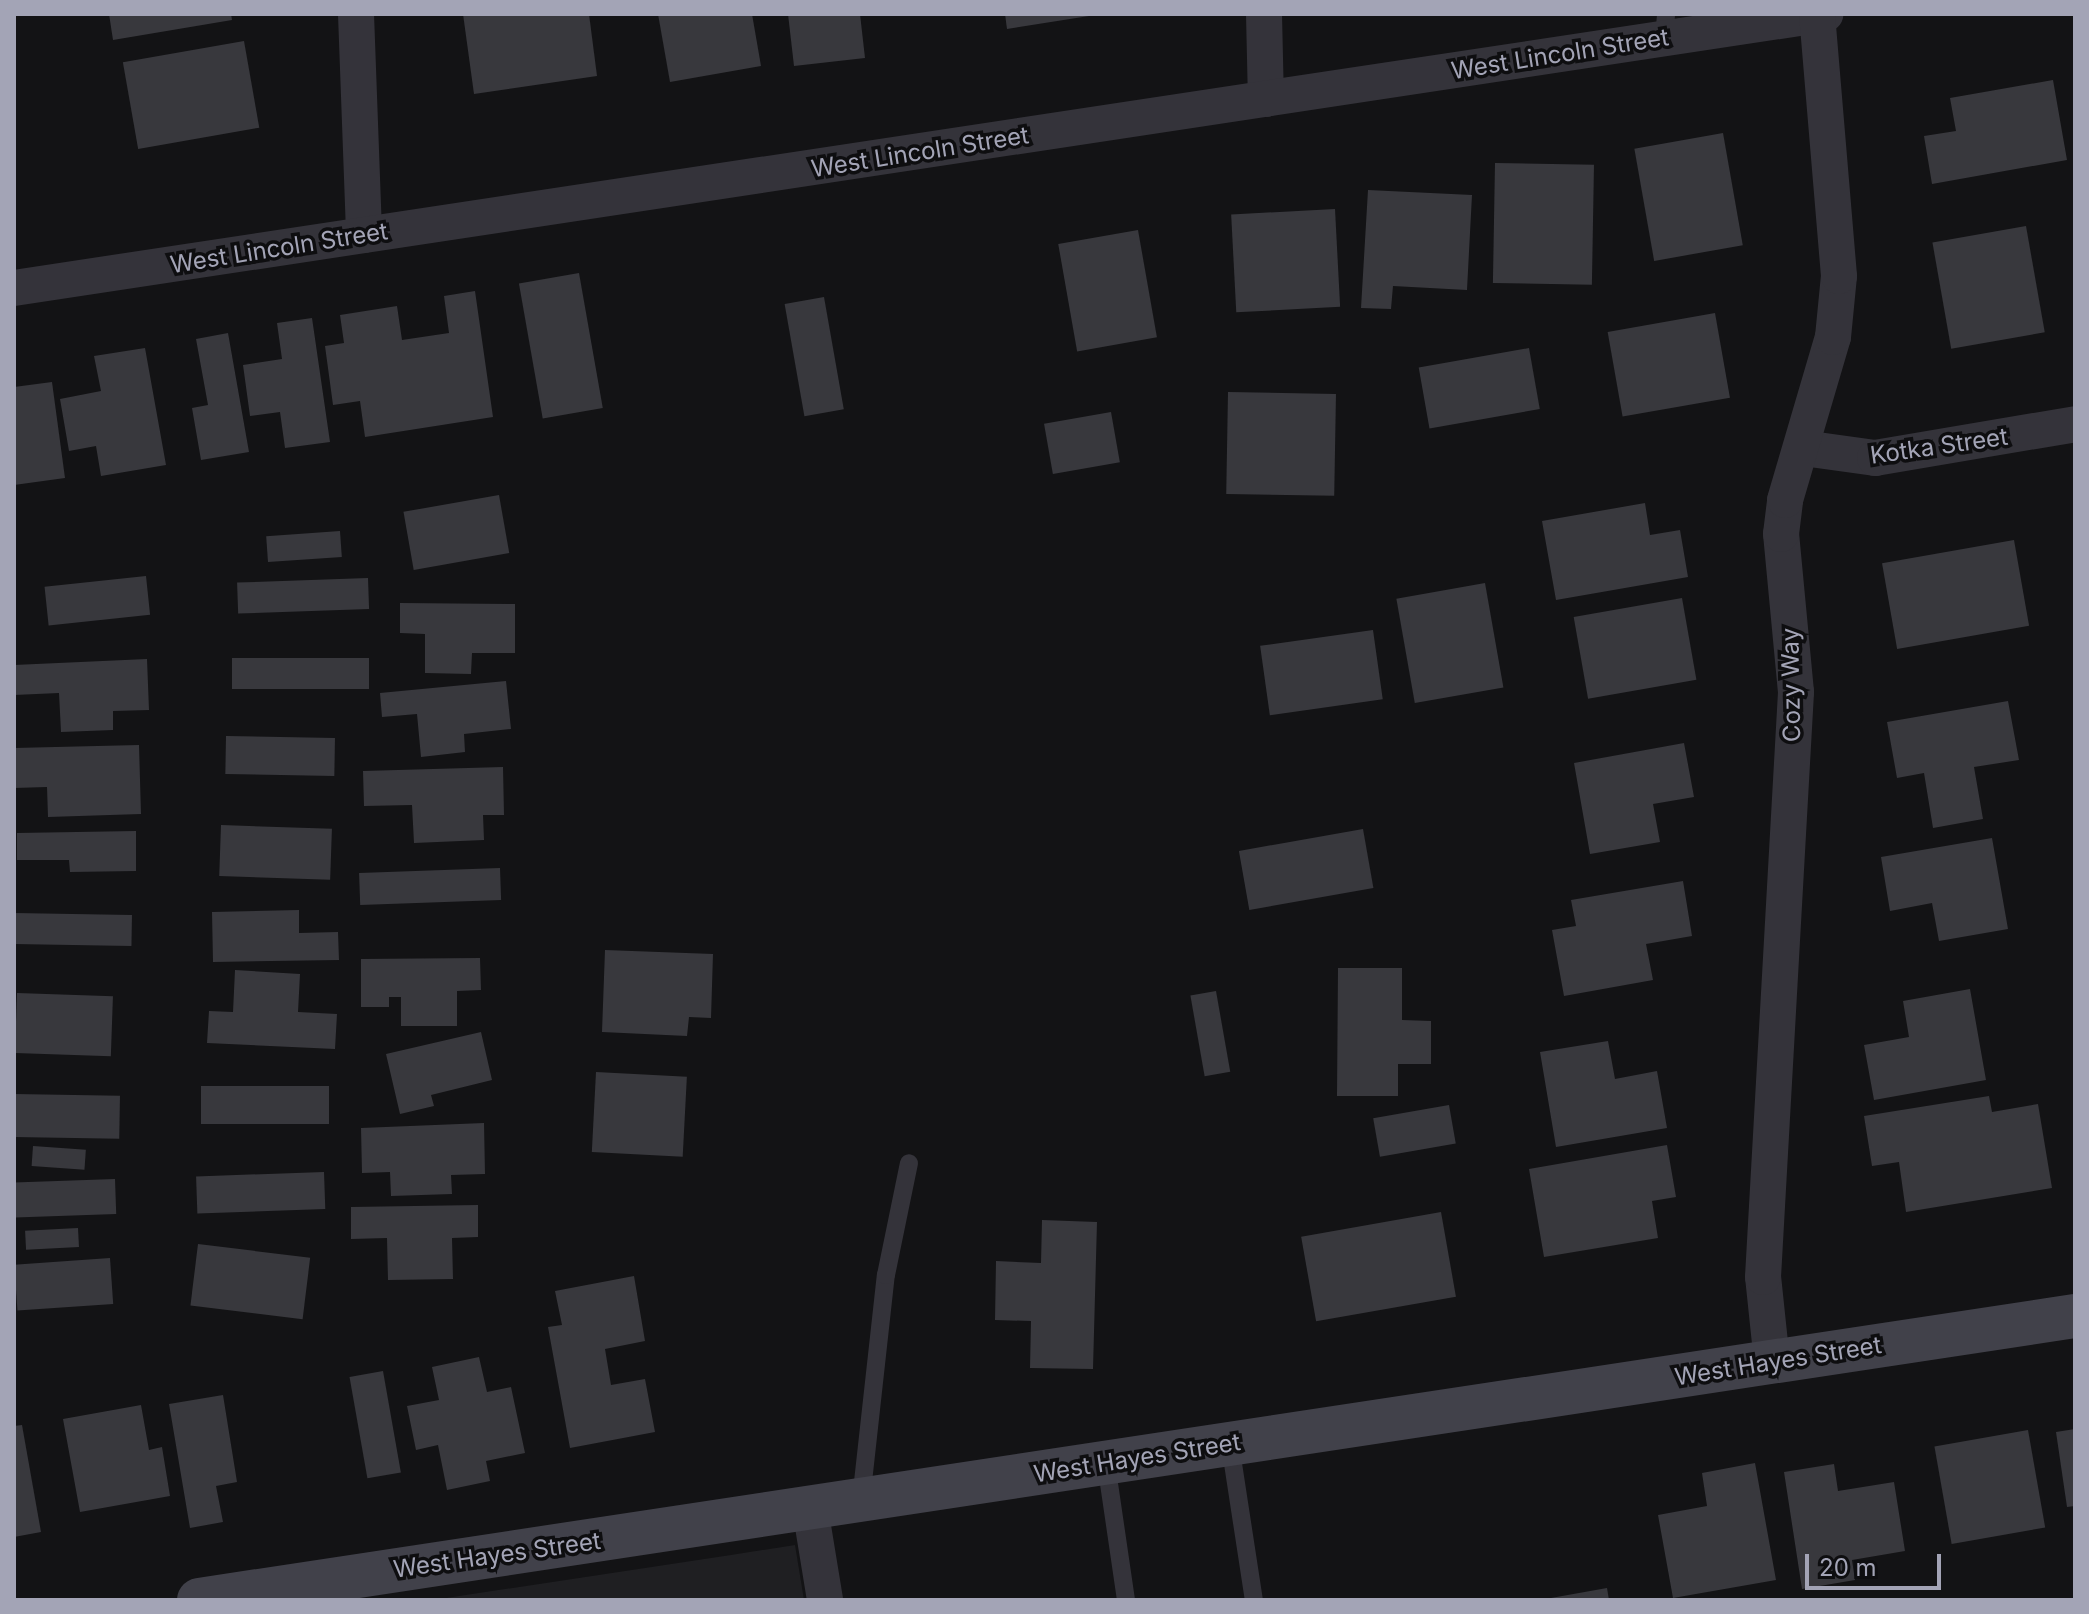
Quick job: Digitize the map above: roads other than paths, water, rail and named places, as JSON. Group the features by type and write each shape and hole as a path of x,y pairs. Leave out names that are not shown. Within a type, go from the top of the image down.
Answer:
{"street":[{"path":"356,14 364,235"},
{"path":"1264,14 1266,99"},
{"name":"West Lincoln Street","path":"14,288 1266,99 1665,26 1821,15"},
{"name":"Cozy Way","path":"1772,1362 1763,1277 1796,692 1781,534 1785,500 1803,448 1833,337 1839,276 1821,15"},
{"name":"Kotka Street","path":"1803,448 1875,458 2075,424"},
{"name":"West Hayes Street","path":"199,1600 2075,1316"},
{"path":"810,1508 825,1600"}],"lane":[{"path":"861,1500 886,1275 909,1163"},
{"path":"1230,1444 1254,1600"},
{"path":"1106,1463 1126,1600"}]}
